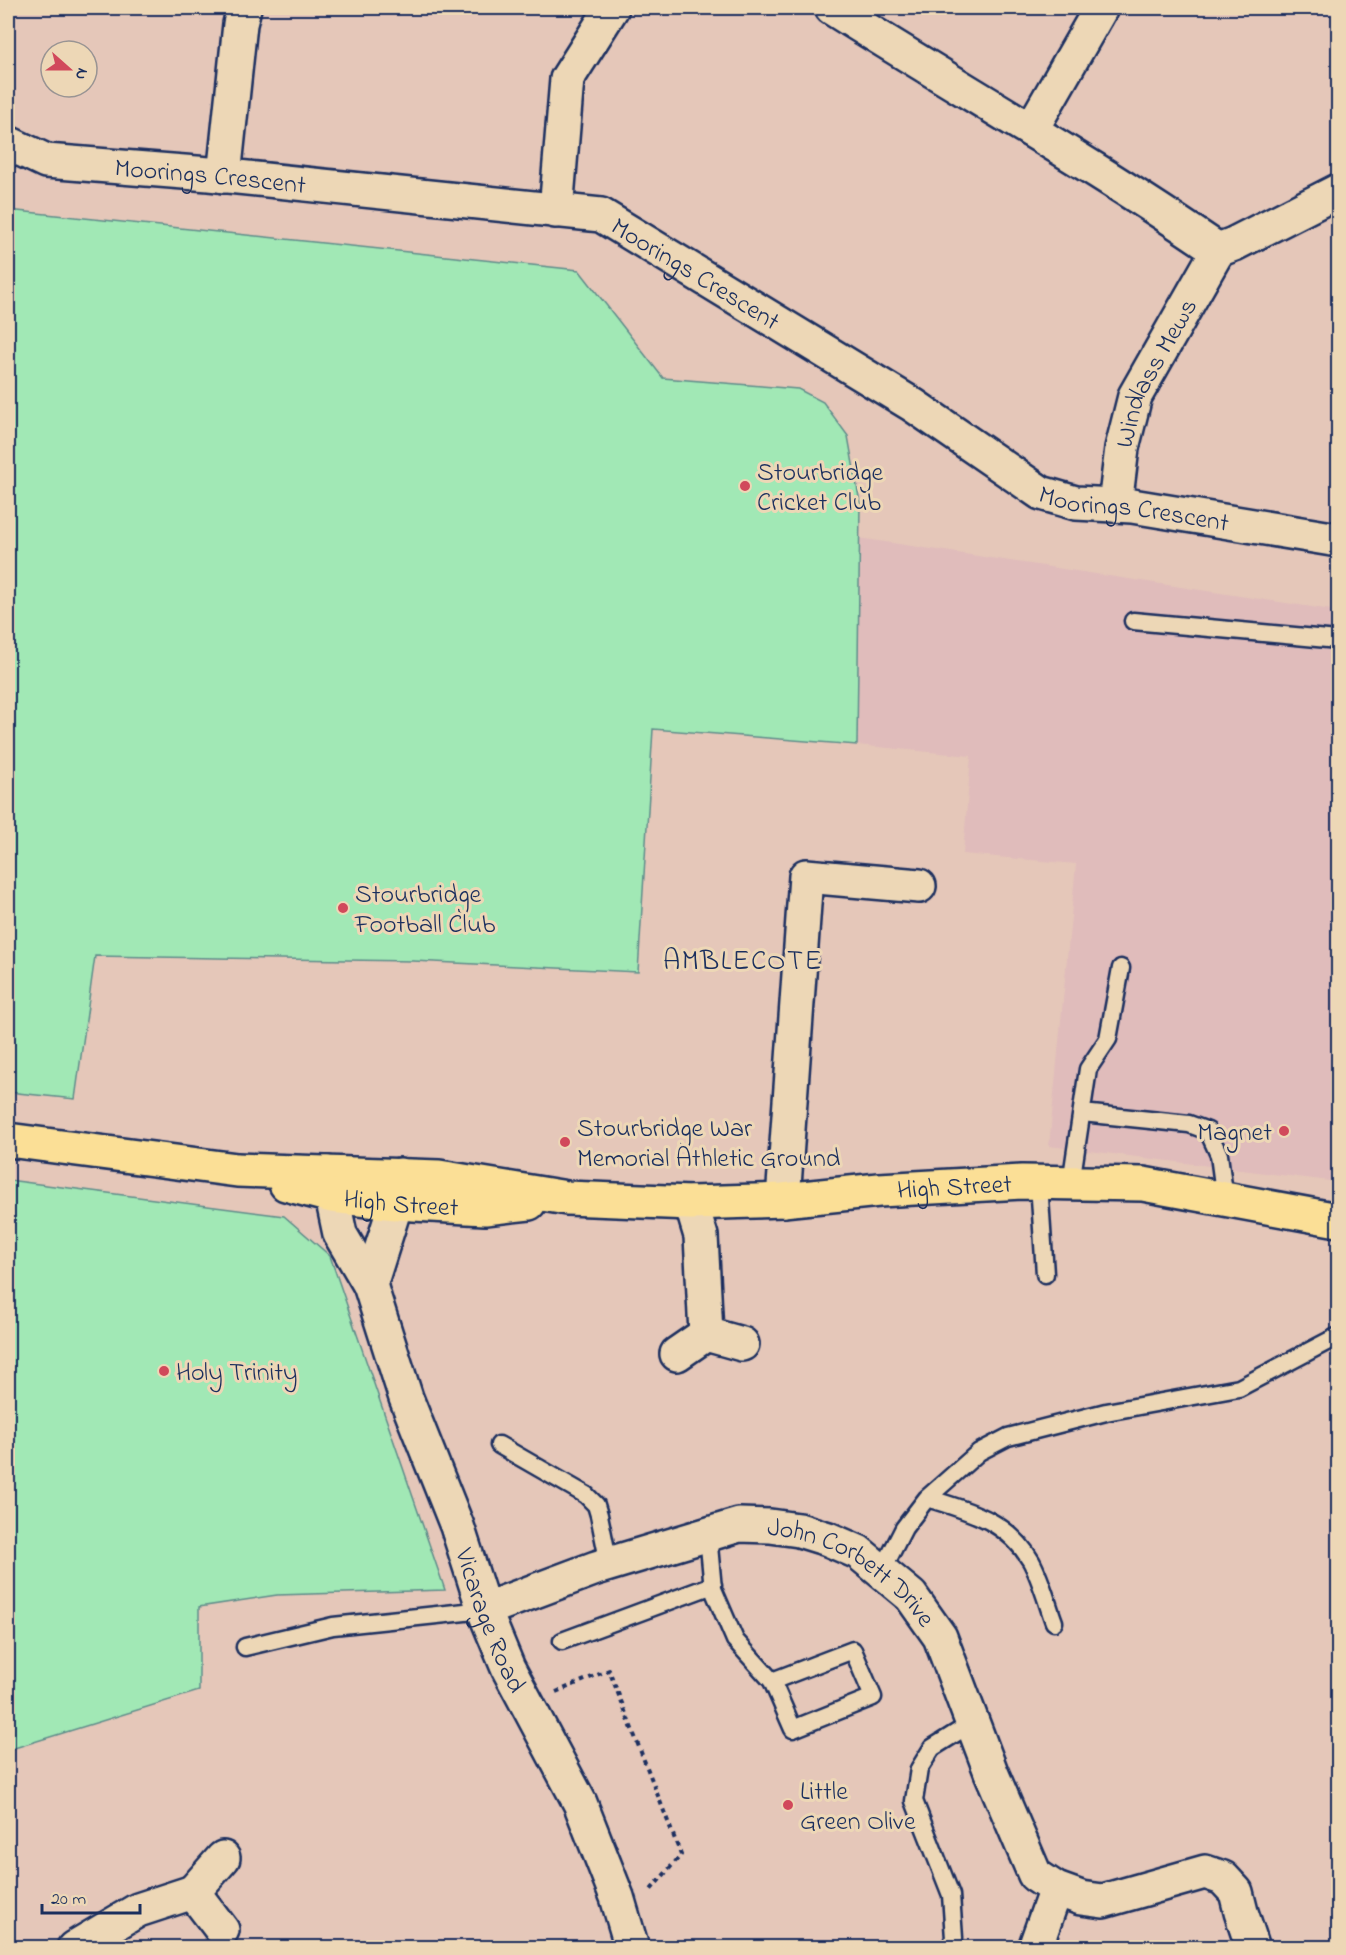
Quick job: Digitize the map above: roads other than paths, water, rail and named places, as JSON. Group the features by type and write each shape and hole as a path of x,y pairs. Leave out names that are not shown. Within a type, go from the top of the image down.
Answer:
{"highway":[{"name":"High Street","path":"8,1140 329,1184 398,1189 485,1208 567,1198 692,1203 783,1200 879,1190 1039,1183 1143,1184 1338,1220"}],"street":[{"path":"224,176 240,24 244,8"},
{"path":"556,211 567,79 612,8"},
{"path":"832,8 1031,130 1218,250 1338,191"},
{"path":"1031,130 1101,8"},
{"name":"Moorings Crescent","path":"8,143 46,161 224,176 601,215 913,405 1041,493 1076,503 1115,505 1338,540"},
{"name":"Windlass Mews","path":"1115,505 1122,447 1135,396 1218,250"},
{"path":"783,1200 806,876 919,886"},
{"name":"Vicarage Road","path":"329,1184 340,1234 369,1285 406,1398 457,1526 484,1610 508,1668 580,1803 617,1897 632,1947"},
{"path":"369,1285 398,1189"},
{"path":"692,1203 701,1236 706,1334"},
{"path":"706,1334 742,1344"},
{"path":"677,1354 706,1334"},
{"name":"John Corbett Drive","path":"484,1610 609,1564 740,1526 770,1526 799,1530 858,1552 911,1596 940,1637 991,1772 1035,1875 1056,1889 1081,1898 1102,1900 1205,1872 1223,1878 1236,1892 1253,1947"},
{"path":"74,1947 138,1910 193,1892 223,1858"},
{"path":"1035,1947 1056,1889"},
{"path":"193,1892 222,1930"}],"lane":[{"path":"1133,621 1338,640"},
{"path":"1071,1183 1088,1069 1108,1040 1121,968"},
{"path":"1082,1113 1189,1124 1208,1131 1219,1155 1225,1200"},
{"path":"1039,1183 1045,1275"},
{"path":"882,1571 904,1528 927,1498 979,1452 1008,1437 1106,1412 1239,1388 1338,1336"},
{"path":"499,1445 586,1495 596,1505 609,1564"},
{"path":"927,1498 975,1513 1008,1531 1031,1562 1054,1622"},
{"path":"708,1535 712,1585 735,1640 772,1681 793,1729 873,1697 854,1650 772,1681"},
{"path":"562,1641 712,1585"},
{"path":"245,1647 333,1626 484,1610"},
{"path":"950,1947 954,1938 951,1895 914,1801 919,1768 932,1748 972,1723"}],"place":[{"name":"Stourbridge Cricket Club","path":"745,486"},
{"name":"Stourbridge Football Club","path":"343,908"},
{"name":"Magnet","path":"1284,1131"},
{"name":"Stourbridge War Memorial Athletic Ground","path":"565,1142"},
{"name":"Holy Trinity","path":"164,1371"},
{"name":"Little Green Olive","path":"788,1805"}],"district":[{"name":"AMBLECOTE","path":"743,959"}]}
